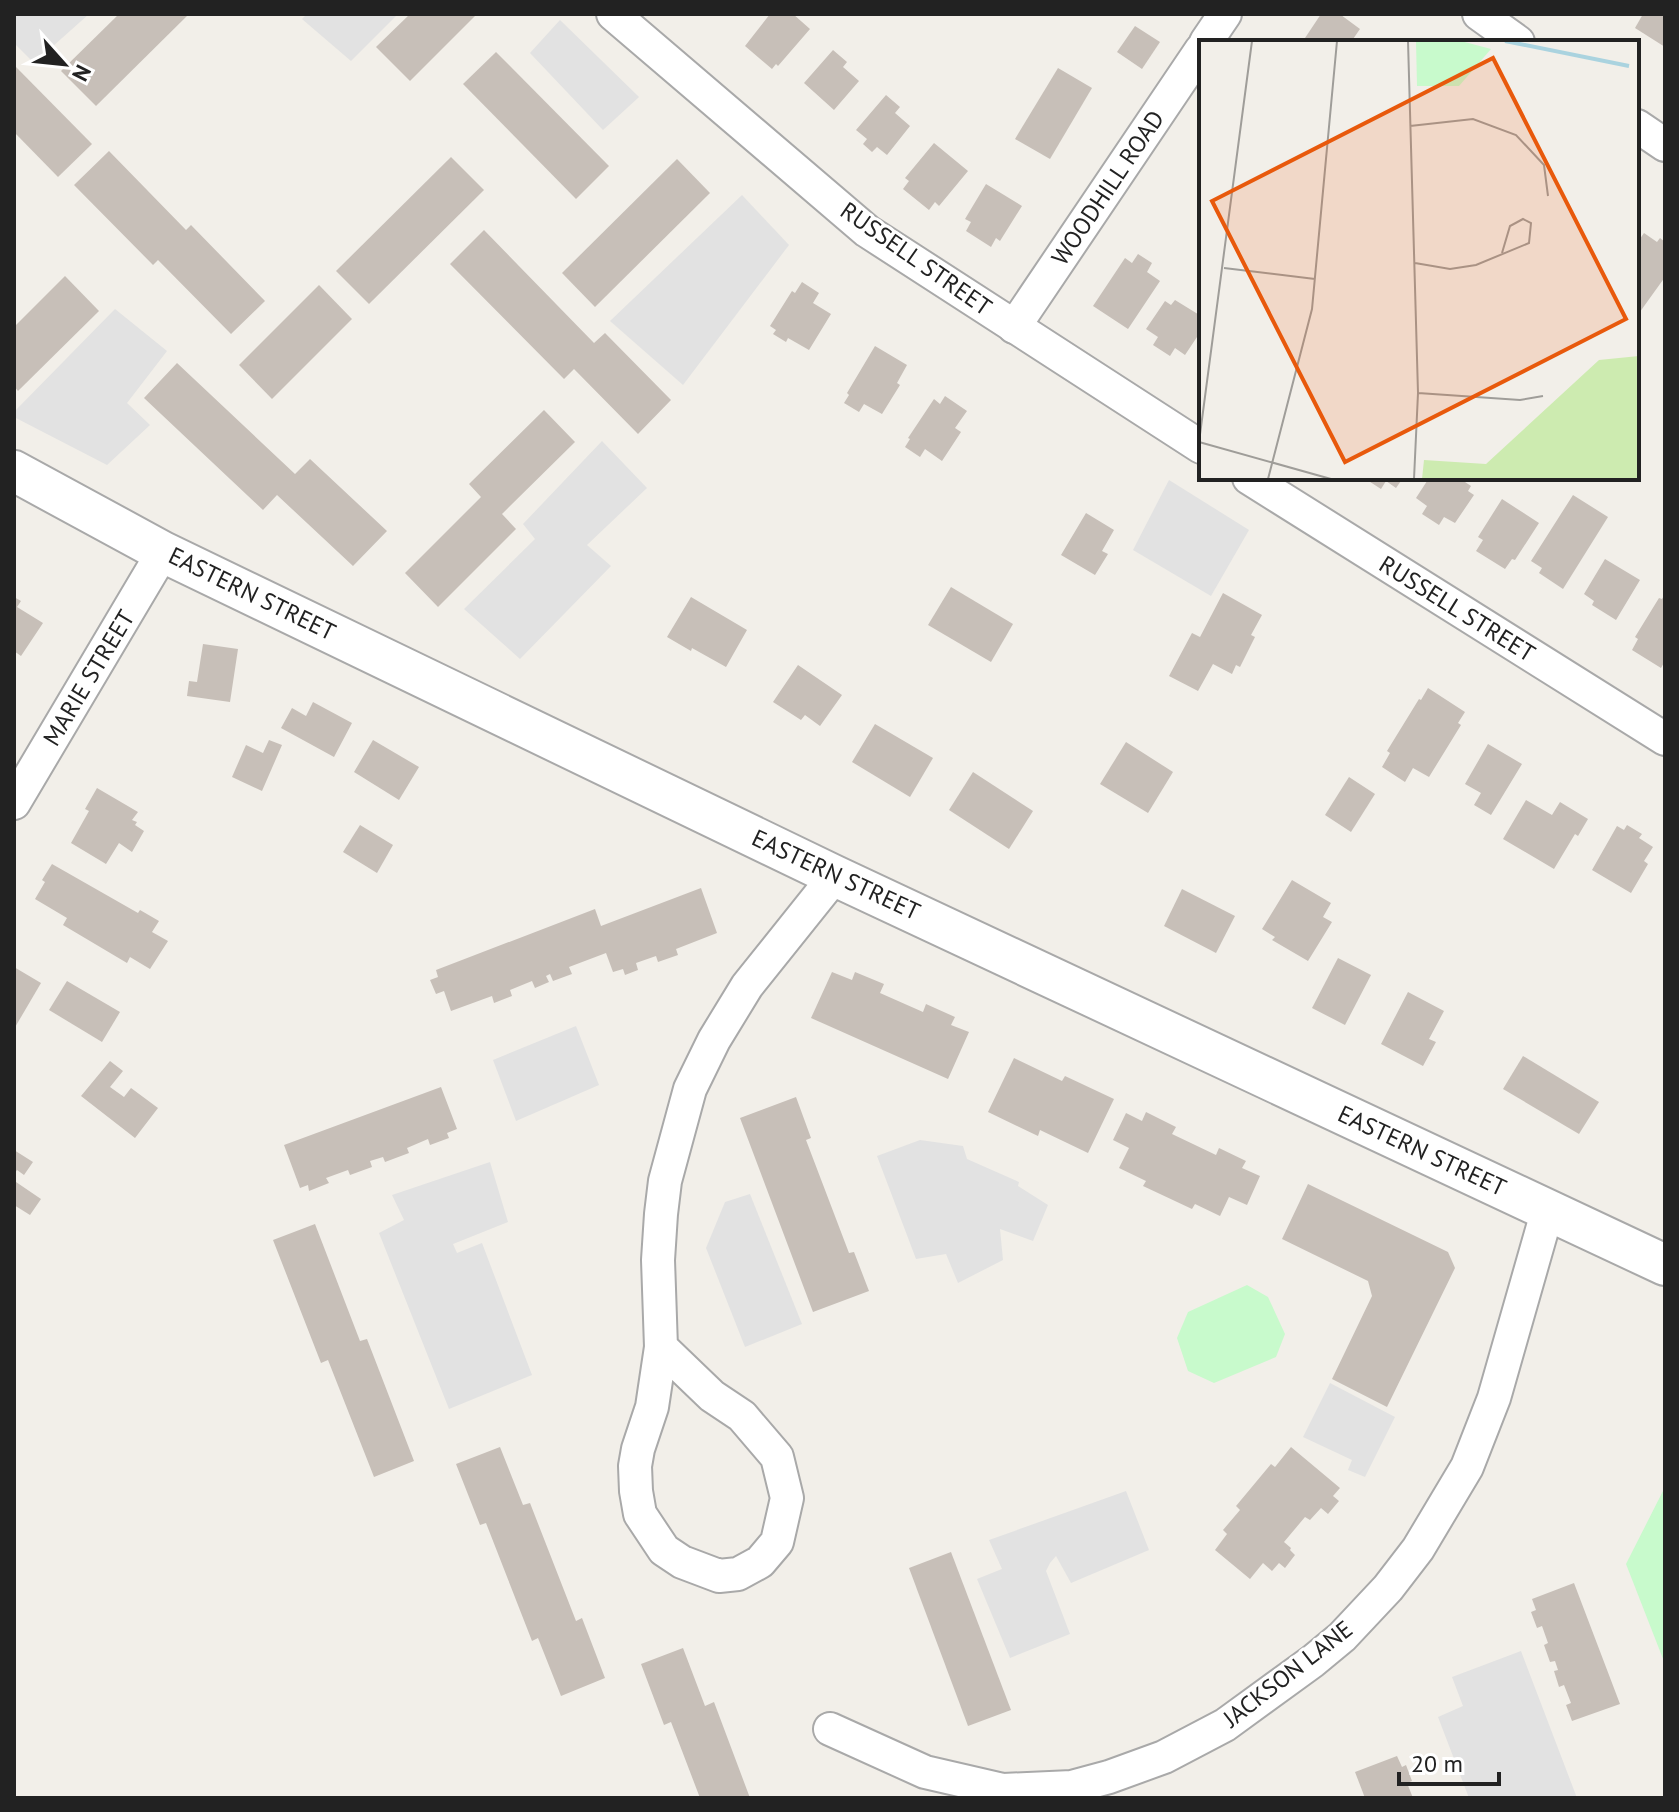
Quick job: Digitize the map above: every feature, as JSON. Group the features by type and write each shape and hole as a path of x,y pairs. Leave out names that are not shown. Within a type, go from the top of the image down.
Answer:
{"street":[{"name":"RUSSELL STREET","path":"613,14 867,231 1199,446"},
{"path":"1207,40 1225,14"},
{"path":"1479,14 1515,40"},
{"name":"WOODHILL ROAD","path":"1014,327 1199,53"},
{"path":"1639,127 1665,145"},
{"name":"EASTERN STREET","path":"14,471 163,552 835,876 1665,1265"},
{"name":"RUSSELL STREET","path":"1252,480 1665,739"},
{"name":"MARIE STREET","path":"14,803 163,552"},
{"path":"661,1347 712,1396 742,1416 777,1457 787,1498 777,1542 760,1562 738,1574 719,1576 682,1562 664,1550 640,1514 635,1466 652,1407 661,1347 658,1260 665,1181 690,1089 714,1040 747,986 835,876"},
{"name":"JACKSON LANE","path":"830,1729 925,1772 1003,1790 1072,1787 1109,1777 1164,1757 1238,1716 1342,1637 1388,1588 1418,1549 1467,1467 1494,1398 1548,1209"}],"green space":[{"path":"1247,1285 1268,1297 1285,1334 1276,1357 1214,1383 1188,1371 1177,1338 1188,1312"},
{"path":"1665,1487 1665,1664 1626,1564"}],"shaded area":[{"path":"14,14 89,14 34,63 14,43"},
{"path":"307,14 398,14 351,61 302,19"},
{"path":"560,20 639,97 603,130 530,53"},
{"path":"742,195 789,245 683,385 610,321"},
{"path":"115,309 167,351 127,403 150,425 107,465 14,417 14,412"},
{"path":"602,441 647,488 587,545 611,566 520,659 464,609 535,539 523,524"},
{"path":"1169,480 1249,530 1211,596 1133,550"},
{"path":"576,1026 599,1085 516,1121 493,1060"},
{"path":"920,1140 963,1146 967,1159 1019,1182 1018,1186 1048,1205 1033,1241 1000,1229 1003,1260 958,1283 946,1254 916,1259 877,1156"},
{"path":"490,1162 508,1222 453,1244 457,1253 482,1243 532,1375 449,1409 379,1233 404,1220 392,1195"},
{"path":"750,1194 802,1324 745,1347 706,1248 725,1202"},
{"path":"1330,1383 1395,1417 1365,1477 1348,1470 1352,1460 1303,1437"},
{"path":"1126,1491 1149,1550 1071,1583 1056,1556 1046,1571 1070,1634 1010,1658 977,1579 1002,1569 989,1540"},
{"path":"1521,1651 1577,1798 1469,1798 1438,1717 1463,1706 1452,1677"}],"building":[{"path":"119,14 189,14 96,106 61,71"},
{"path":"410,14 477,14 410,81 376,47"},
{"path":"770,14 793,14 810,29 772,69 745,46"},
{"path":"1321,14 1341,15 1360,29 1352,40 1305,38"},
{"path":"1643,14 1665,14 1665,47 1635,28"},
{"path":"1135,26 1160,42 1142,69 1117,52"},
{"path":"833,50 847,62 843,67 859,81 834,110 804,83"},
{"path":"496,52 609,166 576,199 463,84"},
{"path":"16,67 92,144 58,177 14,132"},
{"path":"1058,68 1092,88 1050,159 1015,139"},
{"path":"886,95 900,107 895,113 910,126 887,155 877,147 872,152 863,144 867,139 856,130"},
{"path":"934,143 968,171 939,206 935,202 929,210 903,189 909,181 905,178"},
{"path":"109,151 186,230 191,225 265,301 231,334 158,260 153,265 74,185"},
{"path":"451,157 484,190 369,304 336,271"},
{"path":"677,159 710,193 595,307 562,273"},
{"path":"986,184 1022,206 1000,241 996,238 991,247 966,231 971,222 965,219"},
{"path":"484,230 594,343 605,333 671,400 638,434 574,369 564,379 450,264"},
{"path":"1644,233 1657,242 1660,238 1665,242 1665,277 1639,313 1639,240"},
{"path":"1138,254 1152,263 1147,272 1160,281 1128,329 1093,306 1125,258 1132,263"},
{"path":"65,276 99,311 18,391 14,386 14,327"},
{"path":"802,282 819,293 813,303 831,314 809,350 788,338 786,342 773,334 776,330 770,326 792,291 795,293"},
{"path":"319,285 352,319 272,399 239,365"},
{"path":"1175,300 1199,315 1199,334 1185,355 1175,348 1170,356 1153,345 1158,337 1146,329 1165,301 1171,305"},
{"path":"875,346 907,365 897,383 900,385 882,414 864,404 859,412 844,403"},
{"path":"177,363 295,474 310,459 387,531 353,566 277,495 263,510 144,398"},
{"path":"945,396 967,411 955,428 961,432 942,461 925,449 920,457 905,447 908,438 934,399 940,404"},
{"path":"544,410 575,442 502,514 516,529 438,607 405,573 481,497 469,484"},
{"path":"1367,480 1402,480 1396,488 1386,481 1381,489"},
{"path":"1428,480 1462,480 1471,486 1468,491 1474,495 1455,523 1444,517 1439,525 1422,514 1427,506 1416,498"},
{"path":"1573,495 1608,517 1563,589 1539,573 1542,568 1531,561"},
{"path":"1502,499 1539,523 1515,560 1512,559 1505,569 1476,551 1483,540 1478,537"},
{"path":"1086,513 1114,530 1102,551 1108,554 1095,575 1061,555"},
{"path":"1605,559 1640,580 1616,620 1592,605 1594,601 1584,594"},
{"path":"951,587 1013,624 991,662 928,625"},
{"path":"1223,593 1262,615 1240,667 1236,665 1232,674 1213,664 1198,691 1169,676 1192,633 1200,637"},
{"path":"1665,594 1665,661 1661,668 1632,650 1638,639 1635,637 1659,598 1662,599"},
{"path":"14,597 21,601 17,607 43,623 21,656 14,651"},
{"path":"691,597 747,630 726,667 667,637"},
{"path":"203,644 238,649 230,702 187,696 189,681 197,682"},
{"path":"798,665 842,695 820,726 805,715 801,720 773,702"},
{"path":"1428,688 1465,712 1458,723 1461,725 1429,777 1413,768 1405,782 1382,767 1390,753 1387,751"},
{"path":"313,702 352,723 334,757 281,728 292,708 306,716"},
{"path":"875,724 933,758 910,797 852,762"},
{"path":"269,740 282,745 262,791 232,777 246,745 263,753"},
{"path":"373,740 419,767 399,800 354,772"},
{"path":"1126,742 1173,772 1148,813 1100,784"},
{"path":"1488,744 1522,764 1491,815 1474,805 1481,793 1465,784"},
{"path":"973,772 1033,811 1009,849 949,810"},
{"path":"1349,777 1375,794 1351,832 1325,815"},
{"path":"97,788 138,812 132,820 144,831 132,852 119,843 106,864 71,843 89,811 85,809"},
{"path":"1526,800 1552,815 1560,802 1588,819 1554,869 1503,839"},
{"path":"360,825 393,845 377,873 343,852"},
{"path":"1627,825 1642,834 1639,838 1653,847 1644,861 1648,864 1631,893 1592,870 1617,826 1624,830"},
{"path":"52,864 138,913 140,910 159,921 152,932 168,941 150,969 130,957 127,963 63,925 67,918 35,899"},
{"path":"1292,880 1331,903 1323,917 1332,922 1308,961 1272,940 1275,937 1262,929"},
{"path":"701,888 717,933 676,949 678,955 658,962 656,956 636,963 638,970 625,975 623,969 613,972 606,953 569,967 572,974 553,981 550,974 546,976 549,982 535,988 532,981 510,990 512,996 494,1003 492,996 451,1011 444,991 436,994 430,980 438,977 436,970 595,909 601,926"},
{"path":"1182,889 1235,916 1216,953 1164,926"},
{"path":"1338,958 1371,975 1345,1025 1312,1008"},
{"path":"14,967 41,983 14,1029"},
{"path":"832,972 852,980 855,972 884,984 880,993 923,1012 926,1004 955,1017 951,1025 969,1032 948,1079 811,1018"},
{"path":"67,981 120,1012 102,1042 49,1010"},
{"path":"1408,992 1444,1011 1429,1039 1436,1042 1423,1066 1381,1044"},
{"path":"1523,1056 1599,1102 1579,1134 1503,1089"},
{"path":"1014,1058 1062,1081 1065,1076 1114,1099 1088,1153 1040,1130 1038,1136 988,1112"},
{"path":"110,1061 123,1071 110,1087 124,1097 131,1088 158,1108 135,1138 81,1096"},
{"path":"441,1087 457,1129 447,1133 449,1138 430,1145 428,1139 407,1148 409,1153 385,1162 383,1157 370,1161 372,1167 350,1175 348,1170 326,1178 329,1183 309,1191 308,1185 300,1188 284,1145"},
{"path":"796,1097 811,1138 806,1140 849,1253 854,1252 869,1291 813,1312 740,1118"},
{"path":"1146,1112 1176,1127 1172,1134 1216,1155 1219,1148 1246,1161 1242,1168 1260,1176 1247,1205 1229,1197 1220,1216 1195,1204 1192,1209 1143,1186 1146,1181 1119,1168 1129,1148 1113,1140 1126,1113 1142,1121"},
{"path":"14,1150 33,1162 24,1175 17,1170 14,1174"},
{"path":"16,1182 41,1199 30,1215 14,1205"},
{"path":"1308,1184 1448,1252 1455,1268 1387,1407 1332,1379 1372,1296 1368,1281 1282,1239"},
{"path":"315,1224 360,1341 367,1339 414,1461 374,1477 328,1360 321,1363 273,1240"},
{"path":"500,1447 523,1505 530,1503 576,1621 582,1618 605,1678 561,1696 538,1638 532,1641 486,1523 480,1525 456,1464"},
{"path":"1291,1447 1340,1488 1333,1496 1339,1501 1328,1514 1321,1508 1310,1520 1305,1517 1284,1542 1295,1555 1285,1568 1279,1563 1272,1571 1263,1563 1250,1579 1215,1550 1227,1534 1223,1530 1240,1510 1236,1506 1271,1464 1275,1467"},
{"path":"951,1552 1011,1710 968,1726 909,1568"},
{"path":"1574,1583 1620,1704 1572,1721 1566,1705 1571,1703 1564,1685 1559,1687 1554,1671 1558,1670 1555,1661 1550,1662 1542,1626 1537,1628 1531,1612 1536,1610 1532,1599"},
{"path":"683,1648 705,1706 714,1702 750,1798 700,1798 671,1722 664,1725 641,1664"},
{"path":"1397,1756 1402,1767 1406,1765 1412,1781 1407,1783 1413,1798 1365,1798 1355,1772"}]}
